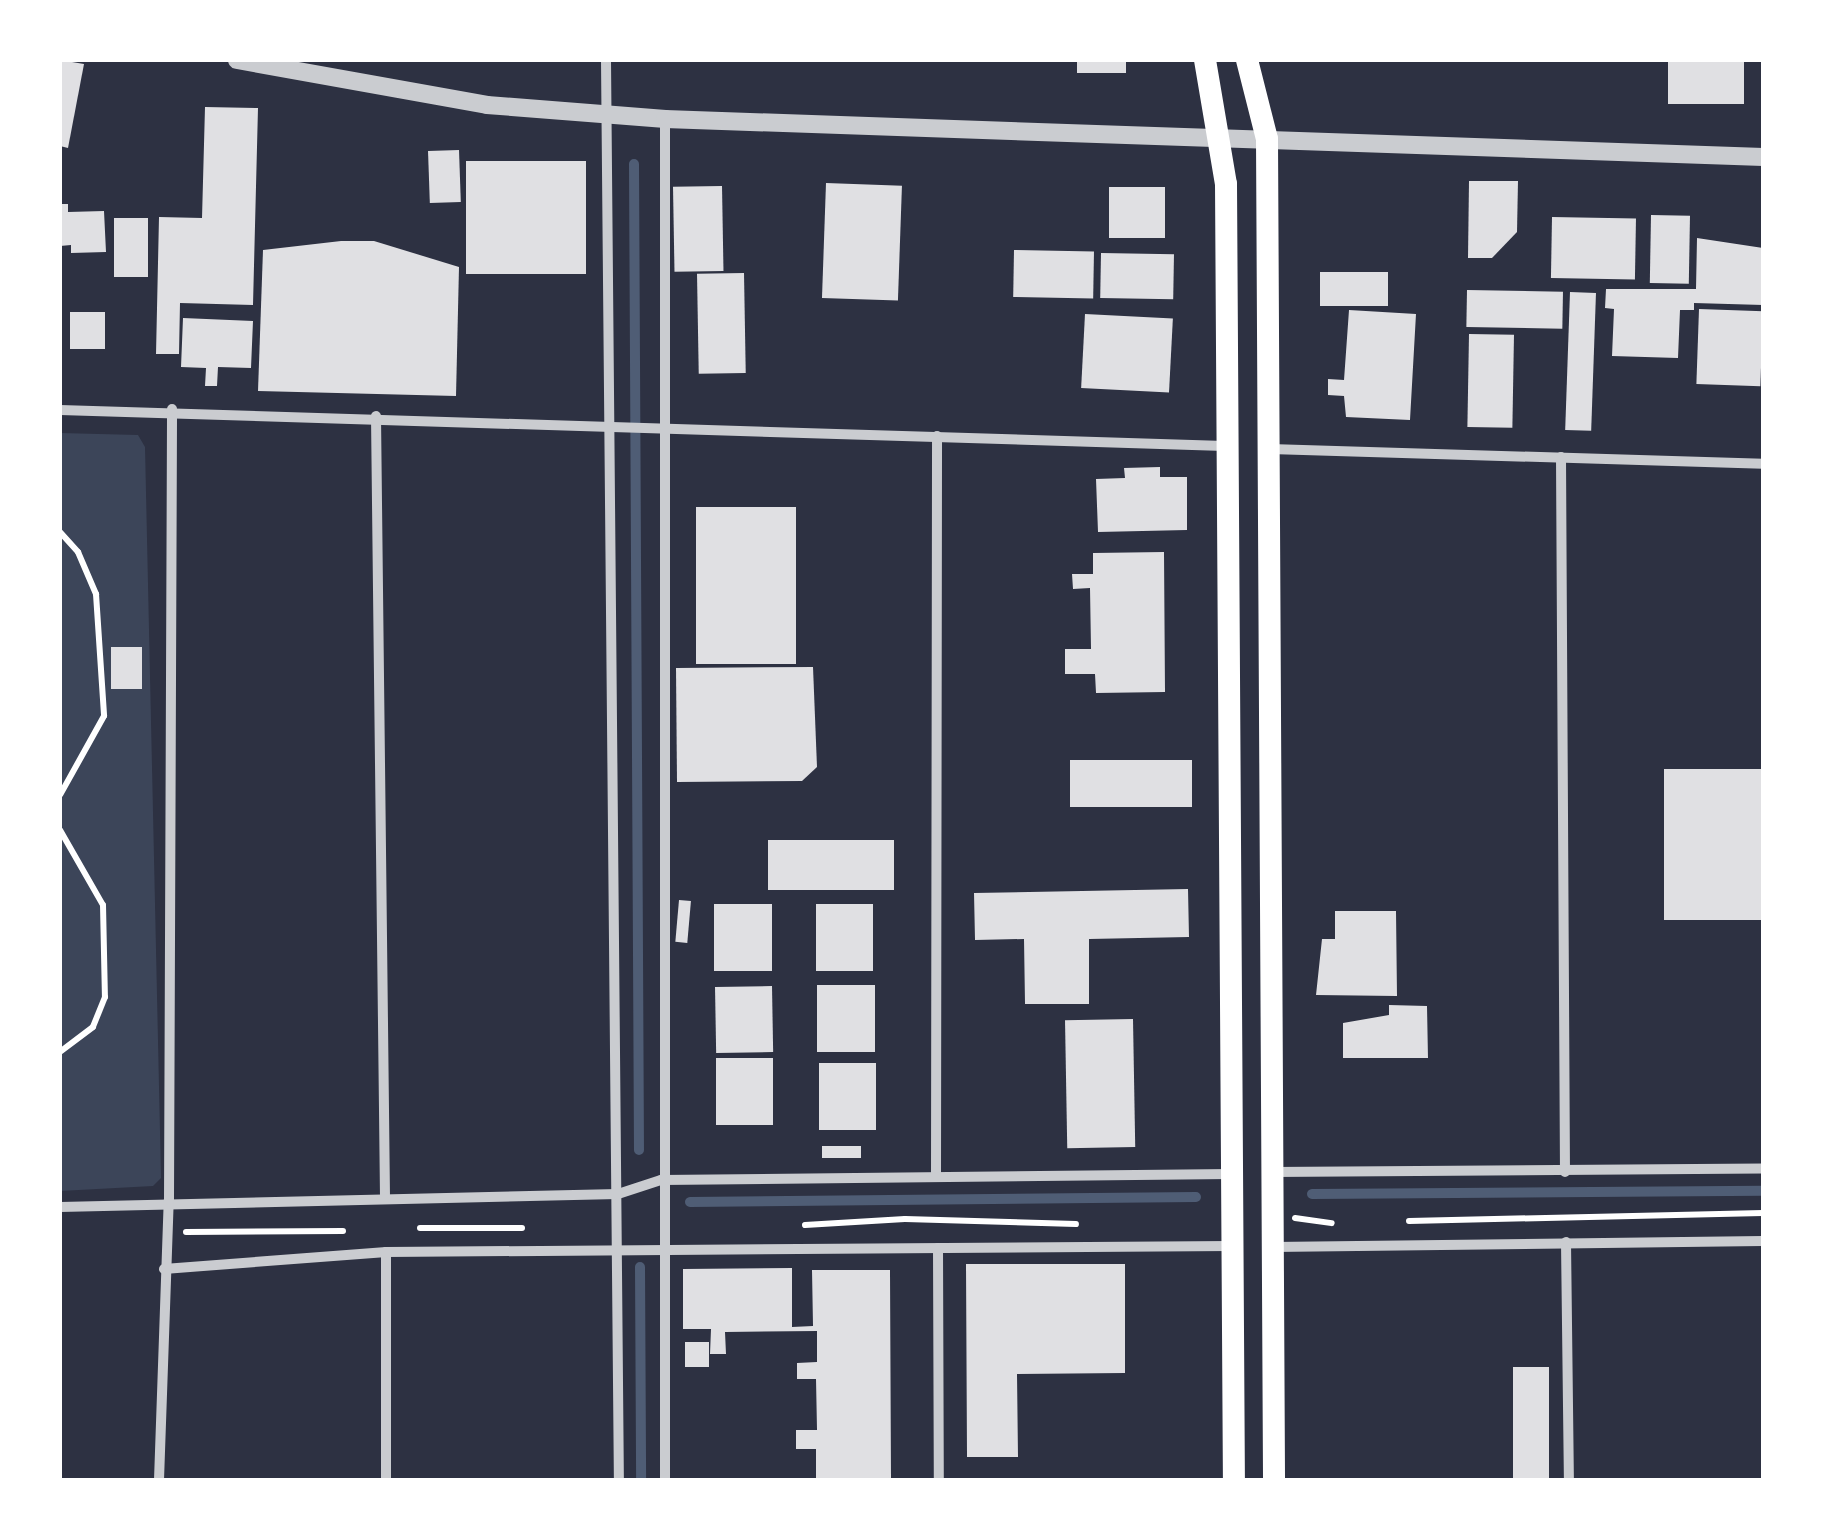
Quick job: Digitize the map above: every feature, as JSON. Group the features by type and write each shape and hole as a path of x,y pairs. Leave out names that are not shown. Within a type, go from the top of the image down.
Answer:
{"highway":[{"path":"1204,60 1222,138 1234,1480"},
{"path":"1248,60 1267,138 1265,449 1274,1480"}],"street":[{"path":"238,60 487,105 606,116 1763,157"},
{"path":"606,60 618,1480"},
{"path":"665,1480 660,1180 666,119"},
{"path":"60,410 172,409 662,424 1224,446"},
{"path":"159,1480 169,1200 172,409"},
{"path":"376,416 385,1198"},
{"path":"936,436 936,1175"},
{"path":"1265,449 1763,464"},
{"path":"1561,457 1565,1172"},
{"path":"1271,1172 1763,1169"},
{"path":"60,1208 169,1200 618,1194 660,1180 1232,1174"},
{"path":"1272,1247 1763,1241"},
{"path":"1566,1242 1569,1480"},
{"path":"164,1268 386,1252 1232,1246"},
{"path":"938,1248 939,1480"},
{"path":"386,1252 386,1480"}],"path":[{"path":"60,532 78,552 96,594 104,716 60,795"},
{"path":"60,830 103,905 105,997 93,1027 60,1052"},
{"path":"1402,1221 1763,1213"},
{"path":"1271,1214 1343,1224"},
{"path":"788,1225 905,1219 1086,1225"}],"shaded area":[{"path":"60,433 138,435 145,447 161,1178 153,1186 60,1191"}],"building":[{"path":"60,60 84,64 68,148 60,146"},
{"path":"1077,60 1126,60 1126,73 1077,73"},
{"path":"1668,60 1744,60 1744,104 1668,104"},
{"path":"205,107 258,108 253,305 180,303 179,354 156,354 159,217 202,218"},
{"path":"459,150 461,202 430,203 428,151"},
{"path":"466,161 586,161 586,274 466,274"},
{"path":"1469,181 1518,181 1517,232 1492,258 1468,258"},
{"path":"826,183 902,186 898,301 822,298"},
{"path":"722,186 723,271 674,272 673,187"},
{"path":"1109,187 1165,187 1165,238 1109,238"},
{"path":"60,204 68,204 68,212 104,211 106,252 71,253 71,245 60,246"},
{"path":"1651,215 1690,216 1689,284 1650,283"},
{"path":"1552,217 1636,218 1635,279 1551,278"},
{"path":"114,218 148,218 148,277 114,277"},
{"path":"1697,238 1763,248 1763,305 1694,303 1694,310 1680,310 1678,358 1612,356 1614,309 1605,308 1606,289 1696,289"},
{"path":"374,241 459,267 456,396 258,391 263,250"},
{"path":"1014,250 1094,251 1093,298 1013,297"},
{"path":"1101,253 1174,254 1173,299 1100,298"},
{"path":"1320,272 1388,272 1388,306 1320,306"},
{"path":"744,273 746,373 699,374 697,274"},
{"path":"1467,290 1563,292 1562,329 1466,327"},
{"path":"1570,292 1596,293 1591,431 1565,430"},
{"path":"1699,309 1763,311 1760,386 1696,384"},
{"path":"1349,310 1416,314 1410,420 1346,417 1344,396 1328,395 1328,379 1344,380"},
{"path":"70,312 105,312 105,349 70,349"},
{"path":"1085,314 1173,319 1169,393 1081,388"},
{"path":"183,318 253,321 251,368 218,367 217,386 205,386 206,368 181,367"},
{"path":"1469,334 1514,335 1512,428 1467,427"},
{"path":"1160,467 1160,477 1187,477 1187,530 1098,532 1096,479 1125,478 1124,468"},
{"path":"696,507 796,507 796,664 696,664"},
{"path":"1164,552 1165,692 1096,693 1095,674 1065,674 1065,649 1091,649 1090,588 1073,589 1072,574 1093,574 1093,553"},
{"path":"111,647 142,647 142,689 111,689"},
{"path":"813,667 817,767 802,781 677,782 676,668"},
{"path":"1070,760 1192,760 1192,807 1070,807"},
{"path":"1664,769 1763,769 1763,920 1664,920"},
{"path":"768,840 894,840 894,890 768,890"},
{"path":"1188,889 1189,937 1089,939 1089,1004 1025,1004 1024,939 975,940 974,893"},
{"path":"679,900 691,901 687,943 675,942"},
{"path":"714,904 772,904 772,971 714,971"},
{"path":"816,904 873,904 873,971 816,971"},
{"path":"1335,911 1396,911 1397,996 1316,995 1322,939 1335,939"},
{"path":"817,985 875,985 875,1052 817,1052"},
{"path":"772,986 773,1052 716,1053 715,987"},
{"path":"1389,1005 1427,1006 1428,1058 1343,1058 1343,1023 1389,1015"},
{"path":"1133,1019 1135,1147 1067,1148 1065,1020"},
{"path":"716,1058 773,1058 773,1125 716,1125"},
{"path":"819,1063 876,1063 876,1130 819,1130"},
{"path":"822,1146 861,1146 861,1158 822,1158"},
{"path":"966,1264 1125,1264 1125,1373 1017,1374 1018,1457 967,1457"},
{"path":"792,1268 792,1327 813,1326 812,1270 890,1270 891,1480 816,1480 816,1449 796,1449 796,1430 817,1430 816,1379 797,1379 797,1363 817,1362 817,1331 725,1332 726,1354 710,1354 711,1329 683,1329 683,1269"},
{"path":"685,1342 709,1342 709,1367 685,1367"},
{"path":"1513,1367 1549,1367 1549,1480 1513,1480"}],"waterway":[{"path":"634,164 639,1150"},
{"path":"1312,1194 1763,1191"},
{"path":"690,1202 1196,1197"},
{"path":"640,1267 641,1480"}]}
